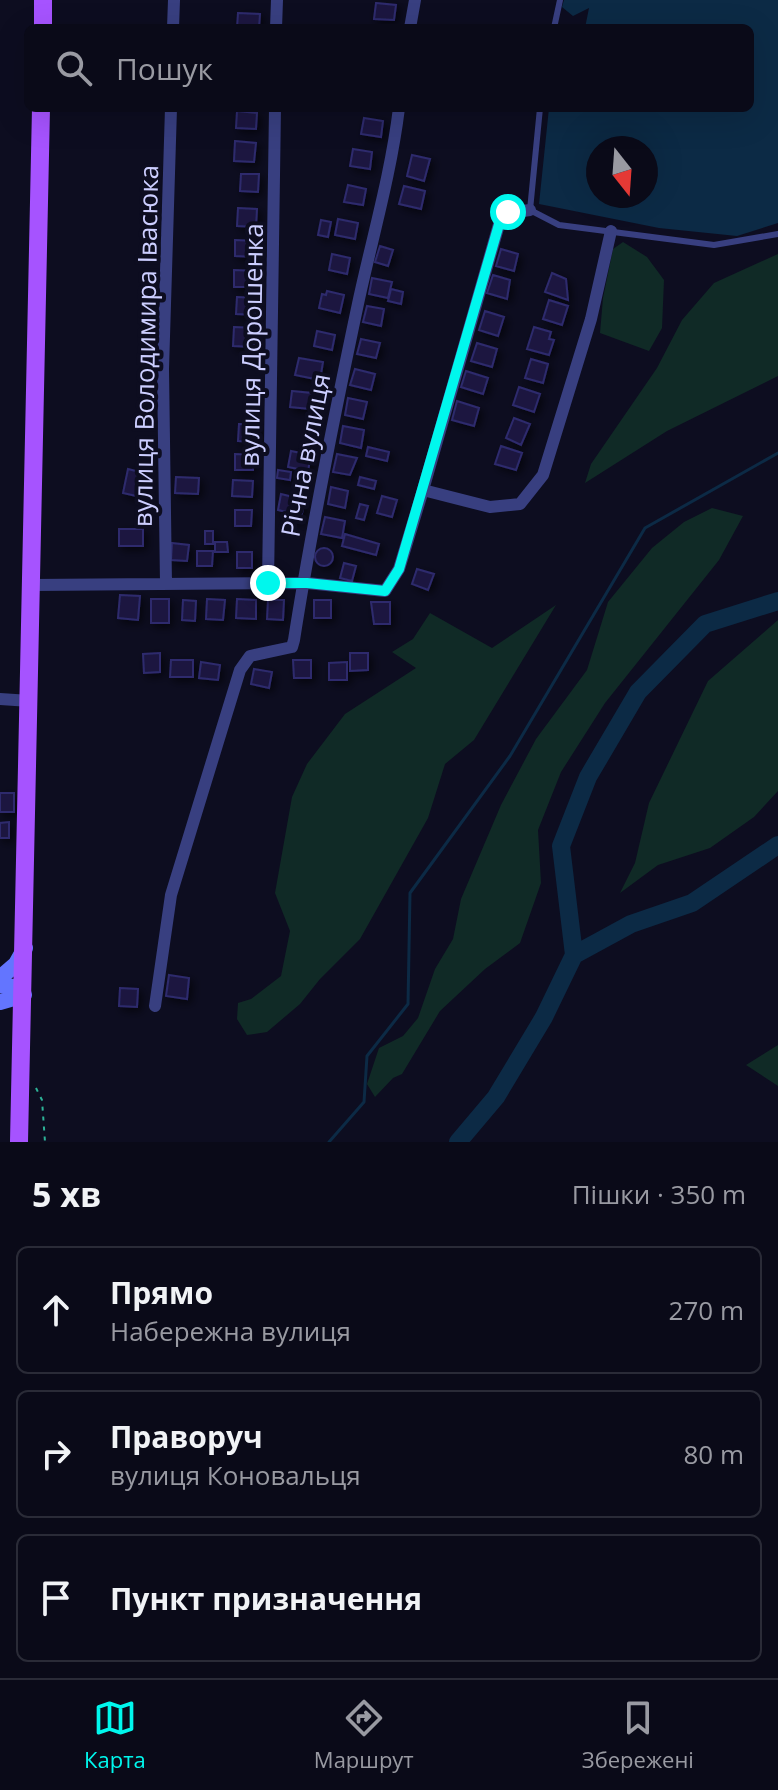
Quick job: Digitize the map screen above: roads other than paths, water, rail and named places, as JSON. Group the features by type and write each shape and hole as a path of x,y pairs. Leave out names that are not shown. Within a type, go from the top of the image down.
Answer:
{"main road":[{"path":"43,0 43,24"},
{"path":"19,1142 26,947 41,112"},
{"path":"0,978 16,964 26,947"},
{"path":"0,985 13,987 24,995"},
{"path":"23,1048 13,1019 0,1004 24,995"}],"street":[{"path":"173,24 174,0"},
{"path":"276,24 277,0"},
{"path":"411,24 415,0"},
{"name":"вулиця Володимира Івасюка","path":"166,584 163,369 171,112"},
{"name":"вулиця Дорошенка","path":"268,583 275,112"},
{"name":"Річна вулиця","path":"155,1006 171,895 240,670 250,656 292,647 301,583 335,407 393,156 398,112"},
{"path":"32,585 301,583 385,591 399,569 502,214 530,210"},
{"path":"423,490 490,507 520,504 543,475 591,319 611,231"},
{"path":"0,699 30,701"}],"lane":[{"path":"555,24 560,0"},
{"path":"540,112 530,210 559,225 714,245 778,234"}],"water":[{"path":"564,0 778,0 778,223 737,236 659,228 539,204 549,112 754,112 754,24 586,24 589,8 573,16 562,7"}],"waterway":[{"path":"329,1142 364,1102 367,1056 408,1004 410,893 510,756 645,528 778,453"},
{"path":"458,1142 496,1097 544,1017 574,955 561,846 588,777 638,692 705,624 778,601"},
{"path":"574,955 631,924 692,903 778,845"}]}
